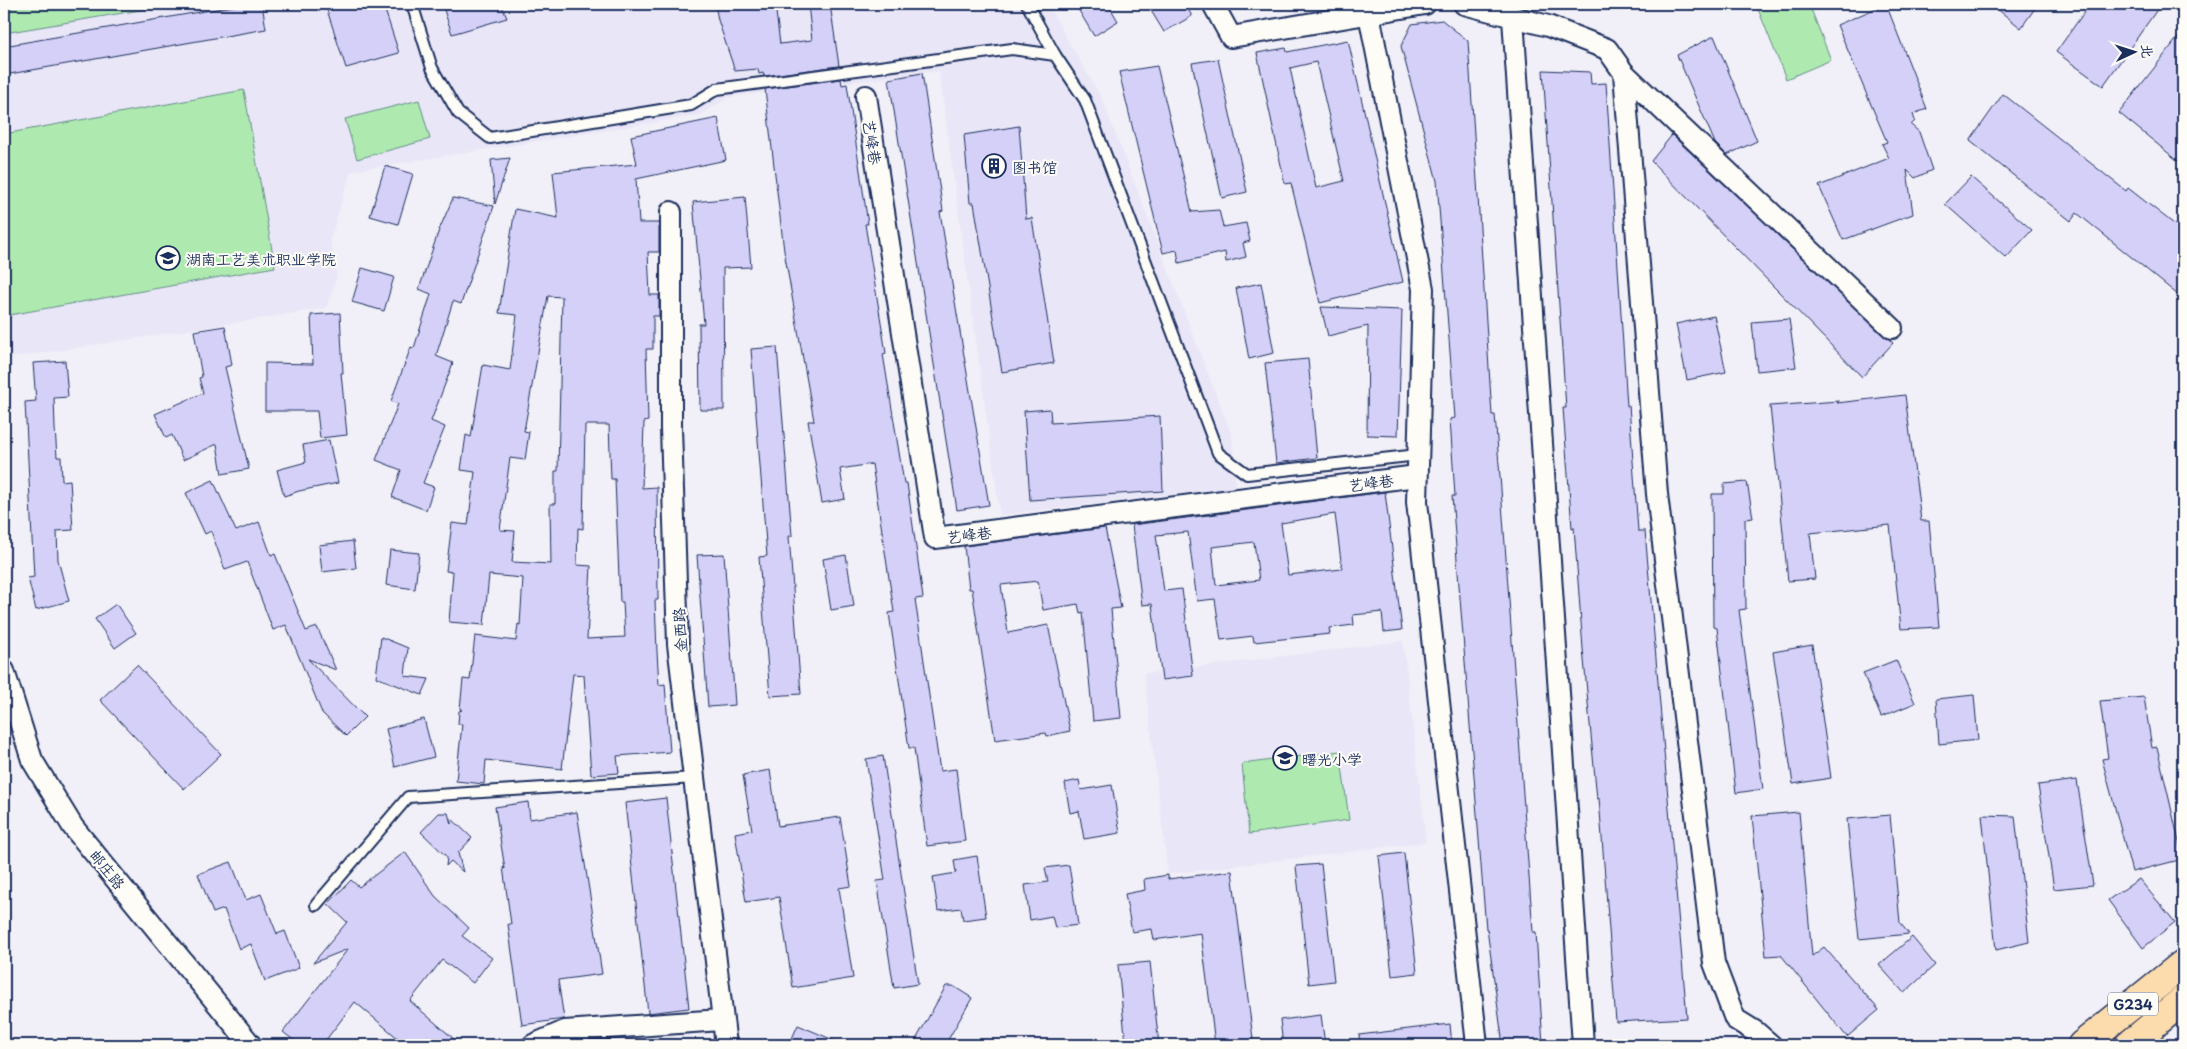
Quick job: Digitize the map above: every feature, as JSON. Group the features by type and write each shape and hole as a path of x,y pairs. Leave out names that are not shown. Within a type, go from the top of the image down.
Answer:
{"highway":[{"name":"G234","path":"2082,1045 2183,964"},
{"name":"G234","path":"2129,1045 2183,1000"}],"street":[{"path":"1213,4 1231,37 1424,4"},
{"path":"1464,4 1548,26 1607,49 1624,72 1892,328"},
{"path":"1369,14 1423,289 1417,502 1477,1045"},
{"path":"1513,18 1583,1045"},
{"path":"1624,72 1657,494 1714,964 1735,1020 1756,1032 1771,1045"},
{"name":"艺峰巷","path":"866,96 935,538 1417,476"},
{"name":"金西路","path":"671,212 671,428 678,644 721,1020 726,1045"},
{"name":"邮庄路","path":"4,671 32,760 73,826 251,1045"},
{"path":"533,1045 565,1031 721,1020"}],"lane":[{"path":"412,4 432,68 458,113 490,138 691,105 717,89 1012,49 1055,54"},
{"path":"1027,4 1055,54 1085,100 1218,453 1247,474 1418,455"},
{"path":"316,905 408,797 694,778"}],"shaded area":[{"name":"湖南工艺美术职业学院","path":"4,4 1047,4 1102,99 1232,436 1236,487 1000,515 939,71 729,97 700,115 351,171 330,240 337,276 326,308 4,359"},
{"name":"曙光小学","path":"1403,641 1426,842 1168,874 1144,674"}],"green space":[{"path":"4,4 169,4 170,5 4,33"},
{"path":"1756,4 1809,4 1831,60 1786,79"},
{"path":"244,90 275,267 4,316 4,134"},
{"path":"419,100 430,139 357,159 345,119"},
{"path":"1340,751 1349,820 1249,834 1242,764"}],"building":[{"path":"245,4 262,4 266,29 4,75 4,46"},
{"path":"325,4 383,4 399,53 346,68"},
{"path":"442,4 501,4 507,18 452,34"},
{"path":"715,4 775,4 780,44 812,40 808,4 830,4 839,66 764,76 763,73 759,74 758,69 735,71 718,20"},
{"path":"1075,4 1108,4 1118,21 1094,36"},
{"path":"1147,4 1185,4 1192,16 1164,32"},
{"path":"1886,4 1927,109 1913,114 1915,121 1911,125 1919,132 1932,170 1915,178 1907,170 1913,214 1843,240 1819,186 1889,158 1882,144 1887,142 1837,25"},
{"path":"1991,4 2038,4 2021,28"},
{"path":"2090,4 2161,4 2103,86 2056,52"},
{"path":"1442,20 1468,41 1492,415 1495,415 1501,489 1533,932 1536,932 1543,1045 1503,1045 1486,929 1452,496 1455,496 1450,419 1455,418 1437,181 1401,46 1412,24"},
{"path":"2183,31 2183,165 2119,113"},
{"path":"1714,36 1757,141 1727,155 1715,143 1677,55"},
{"path":"1348,40 1403,282 1320,303 1291,183 1285,184 1257,53 1286,48 1287,52","holes":["1316,62 1344,181 1316,188 1290,68"]},
{"path":"1218,59 1247,192 1222,198 1192,63"},
{"path":"1157,66 1192,212 1219,210 1223,227 1246,223 1250,241 1243,243 1246,257 1226,262 1225,252 1179,263 1177,250 1163,253 1119,72"},
{"path":"1543,70 1590,72 1591,84 1606,83 1627,406 1629,405 1638,531 1645,531 1687,1018 1616,1022 1599,798 1597,799 1583,649 1574,527 1572,528 1563,408 1566,408"},
{"path":"922,73 943,211 940,212 989,505 957,510 889,79"},
{"path":"841,79 842,85 847,84 868,224 865,224 886,353 883,354 904,483 907,483 923,598 915,599 940,771 956,769 965,841 927,846 914,748 909,748 889,613 894,612 872,464 840,469 845,499 822,503 808,421 814,421 784,251 765,89"},
{"path":"2003,94 2126,191 2128,188 2183,231 2183,299 2077,213 2071,221 1970,141"},
{"path":"718,118 726,160 636,179 639,223 659,223 659,252 648,252 650,295 659,295 659,316 653,316 653,349 646,349 648,421 644,422 642,488 657,487 658,600 655,600 657,652 659,685 665,684 670,752 617,756 619,773 591,775 584,675 573,674 562,769 486,760 484,784 456,781 462,724 458,724 459,711 462,710 460,709 463,679 470,680 475,636 516,641 518,624 520,625 523,578 489,575 484,625 449,622 453,572 446,571 452,523 468,525 475,472 461,470 466,435 471,437 483,365 510,370 517,315 499,313 515,209 558,218 553,172 637,164 631,136","holes":["548,296 562,297 558,471 555,471 555,504 550,504 551,564 512,562 515,531 500,530 510,458 525,460 529,432 524,431","585,425 609,425 611,479 615,479 620,602 623,602 625,637 587,639 591,566 577,565 578,528 583,529"]},
{"path":"1019,126 1026,219 1032,218 1054,363 1002,372 974,203 970,203 964,135"},
{"path":"1672,135 1893,343 1862,377 1651,161"},
{"path":"510,158 495,204 491,160"},
{"path":"385,166 413,174 398,224 370,216"},
{"path":"1971,177 2032,230 2006,258 1945,204"},
{"path":"745,197 751,267 723,268 724,410 700,410 699,324 704,324 693,202"},
{"path":"453,198 494,206 461,304 453,301 436,356 453,363 431,421 445,427 423,483 434,487 426,510 392,497 401,470 376,460 398,404 391,401 411,347 414,348 431,294 419,289 439,230"},
{"path":"362,268 394,277 384,311 352,302"},
{"path":"1261,283 1274,353 1249,359 1236,288"},
{"path":"1321,307 1402,310 1398,436 1367,435 1368,326 1328,336"},
{"path":"340,313 343,373 341,373 347,435 320,438 317,411 265,411 265,363 313,364 311,315"},
{"path":"1714,316 1726,372 1687,380 1676,324"},
{"path":"1789,319 1796,367 1757,371 1752,322"},
{"path":"225,326 232,365 225,367 249,469 222,474 217,444 183,460 172,435 166,438 155,414 203,393 199,378 202,377 194,331"},
{"path":"777,347 792,536 789,536 801,694 770,696 759,557 767,556 751,349"},
{"path":"1308,359 1317,458 1276,463 1265,363"},
{"path":"65,361 68,397 54,398 57,457 61,457 62,481 70,480 73,530 57,531 58,560 69,601 36,610 28,578 34,577 25,402 36,401 33,363"},
{"path":"1905,395 1921,521 1929,521 1939,627 1901,629 1890,525 1810,533 1815,579 1788,581 1770,406 1839,401 1837,403"},
{"path":"1050,409 1051,423 1160,416 1163,491 1030,500 1024,411"},
{"path":"329,440 338,483 284,496 277,470 306,462 303,445"},
{"path":"213,480 236,531 259,522 271,555 275,554 306,631 317,627 336,670 308,659 365,717 346,736 322,713 286,625 273,630 247,562 225,570 211,531 205,534 186,493"},
{"path":"1747,482 1753,518 1745,519 1746,609 1739,610 1763,789 1736,793 1717,628 1713,627 1712,494 1724,494 1724,484"},
{"path":"1385,492 1402,630 1384,632 1382,612 1353,615 1354,625 1329,628 1330,634 1254,642 1253,636 1221,640 1215,599 1197,601 1188,532 1156,535 1164,591 1182,589 1193,676 1162,680 1152,604 1142,605 1132,525","holes":["1335,514 1342,569 1288,575 1281,523","1254,542 1259,580 1216,585 1212,547"]},
{"path":"1105,528 1121,608 1111,609 1121,718 1093,721 1083,612 1080,613 1078,604 1043,610 1038,581 1001,585 1008,633 1048,625 1070,731 1047,736 1046,733 995,740 972,589 969,589 964,546"},
{"path":"353,541 356,568 322,572 319,545"},
{"path":"390,550 419,553 415,589 386,585"},
{"path":"724,554 735,705 708,707 697,555"},
{"path":"846,555 854,606 831,610 823,559"},
{"path":"116,604 136,633 115,648 95,619"},
{"path":"381,637 408,648 405,676 429,679 422,695 376,677"},
{"path":"1812,645 1831,778 1793,784 1773,652"},
{"path":"1896,660 1915,703 1881,717 1863,673"},
{"path":"137,665 221,754 184,789 100,700"},
{"path":"1974,695 1978,740 1939,744 1936,699"},
{"path":"2144,697 2152,748 2157,747 2183,859 2132,872 2102,759 2108,758 2100,701"},
{"path":"424,719 434,757 395,767 386,729"},
{"path":"883,756 918,984 894,988 877,881 885,880 866,759"},
{"path":"770,770 778,826 840,817 851,886 839,888 853,978 793,988 779,897 746,902 735,833 752,830 743,775"},
{"path":"1079,780 1081,790 1112,785 1120,833 1084,839 1079,811 1070,813 1065,783"},
{"path":"2077,780 2093,885 2054,889 2038,785"},
{"path":"666,798 689,1008 648,1013 625,803"},
{"path":"528,802 530,819 577,812 602,974 558,980 564,1019 522,1025 508,924 511,924 503,867 505,869 495,807"},
{"path":"1799,812 1812,956 1824,947 1879,1010 1847,1037 1781,955 1766,956 1752,816"},
{"path":"439,813 448,813 451,824 451,818 472,838 458,853 463,872 451,861 446,866 447,857 421,832"},
{"path":"1890,815 1900,923 1909,934 1859,939 1847,819"},
{"path":"1982,815 2015,816 2029,942 1996,950"},
{"path":"405,852 435,896 469,928 462,936 492,958 473,983 442,960 410,1001 461,1045 406,1045 355,1002 322,1045 300,1045 283,1032 348,949 313,963 347,922 328,904 351,880 359,887"},
{"path":"1404,853 1417,973 1392,976 1379,856"},
{"path":"977,856 986,917 963,920 961,908 938,911 933,877 956,873 954,860"},
{"path":"231,862 246,900 261,894 277,934 285,931 299,968 265,981 251,944 239,949 224,909 213,913 198,874"},
{"path":"1321,864 1334,981 1309,984 1296,866"},
{"path":"1069,865 1078,925 1055,928 1052,916 1030,920 1025,885 1048,882 1045,868"},
{"path":"1232,871 1253,1039 1215,1044 1201,933 1154,940 1152,929 1132,932 1125,894 1145,890 1144,879 1168,875 1168,879"},
{"path":"2139,879 2175,922 2143,948 2108,900"},
{"path":"1912,937 1935,965 1904,993 1879,965"},
{"path":"1150,962 1159,1045 1126,1045 1118,965"},
{"path":"946,986 953,986 972,998 945,1045 913,1045"},
{"path":"1321,1015 1325,1045 1283,1045 1280,1020"},
{"path":"1450,1024 1452,1045 1360,1045 1359,1035"},
{"path":"798,1025 845,1045 789,1045"}],"place":[{"name":"图书馆","path":"994,166"},
{"name":"湖南工艺美术职业学院","path":"168,258"},
{"name":"曙光小学","path":"1285,758"}]}
